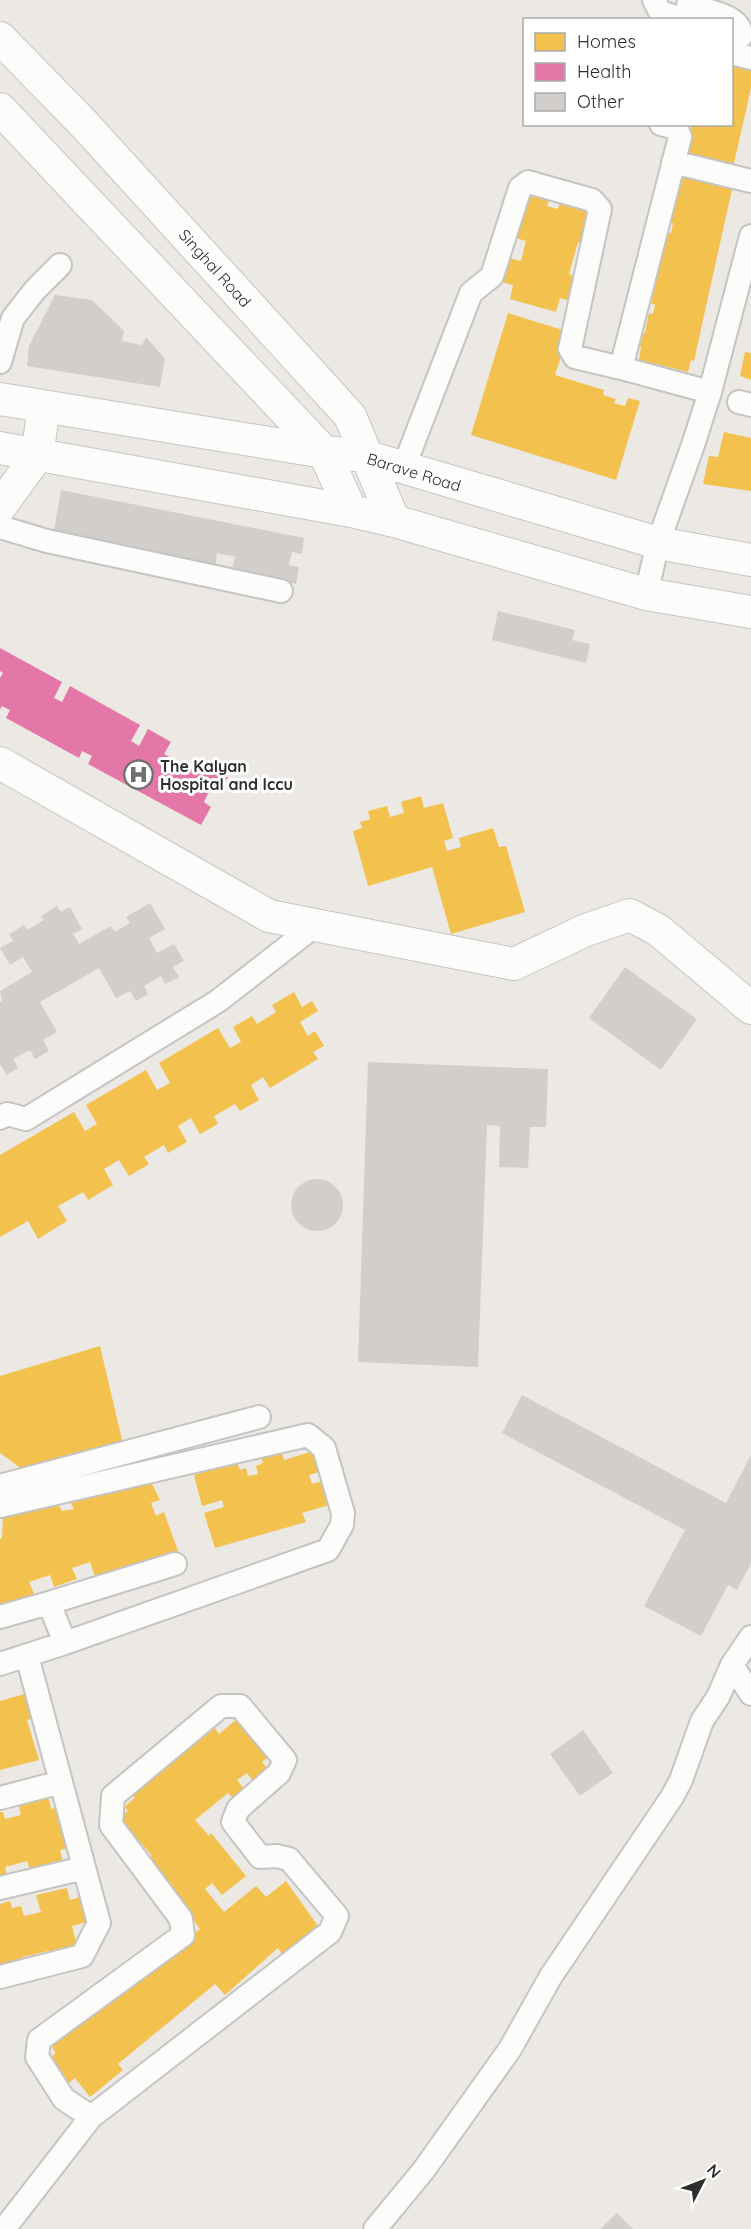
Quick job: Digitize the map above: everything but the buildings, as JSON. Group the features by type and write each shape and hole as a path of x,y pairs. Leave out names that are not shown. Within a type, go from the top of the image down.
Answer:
{"street":[{"path":"654,0 660,12 726,18"},
{"path":"733,19 741,28 739,40 751,58"},
{"name":"Singhal Road","path":"0,38 84,124 350,416 394,521"},
{"path":"0,110 324,452 351,511"},
{"path":"47,160 84,124"},
{"path":"621,368 680,137 676,128 668,126"},
{"path":"673,162 751,182"},
{"path":"403,469 471,292 492,276 520,188 528,182 592,200 600,209 570,350 574,357 710,392"},
{"path":"646,594 658,543 710,392 751,236"},
{"path":"0,362 13,318 35,290 60,266"},
{"name":"Barave Road","path":"0,399 324,452 365,456 658,543 751,560"},
{"path":"0,507 37,456 44,406"},
{"path":"0,448 351,511 394,521 646,594 751,612"},
{"path":"0,527 47,542 281,591"},
{"path":"0,763 269,916 514,964 586,930 630,915 658,930 751,1008"},
{"path":"0,1118 7,1114 26,1119 220,1000 317,924"},
{"path":"0,1486 259,1417"},
{"path":"0,1506 308,1435 324,1448 343,1513 342,1525 328,1550 0,1664"},
{"path":"0,1617 175,1564"},
{"path":"49,1603 65,1643"},
{"path":"375,2229 423,2171 510,2049 551,1976 672,1797 681,1780 702,1721 718,1697 732,1665 751,1637"},
{"path":"0,1977 82,1956 99,1923 27,1656"},
{"path":"732,1665 751,1694"},
{"path":"4,2229 90,2117 330,1932 337,1916 289,1859 276,1856 260,1857 233,1822 238,1809 279,1773 285,1760 240,1706 220,1706 113,1796 111,1825 181,1919 183,1935 39,2040 37,2057 64,2098 90,2117"},
{"path":"0,1798 61,1782"},
{"path":"0,1888 84,1868"}],"place":[{"name":"The Kalyan Hospital and Iccu","path":"139,775"}]}
